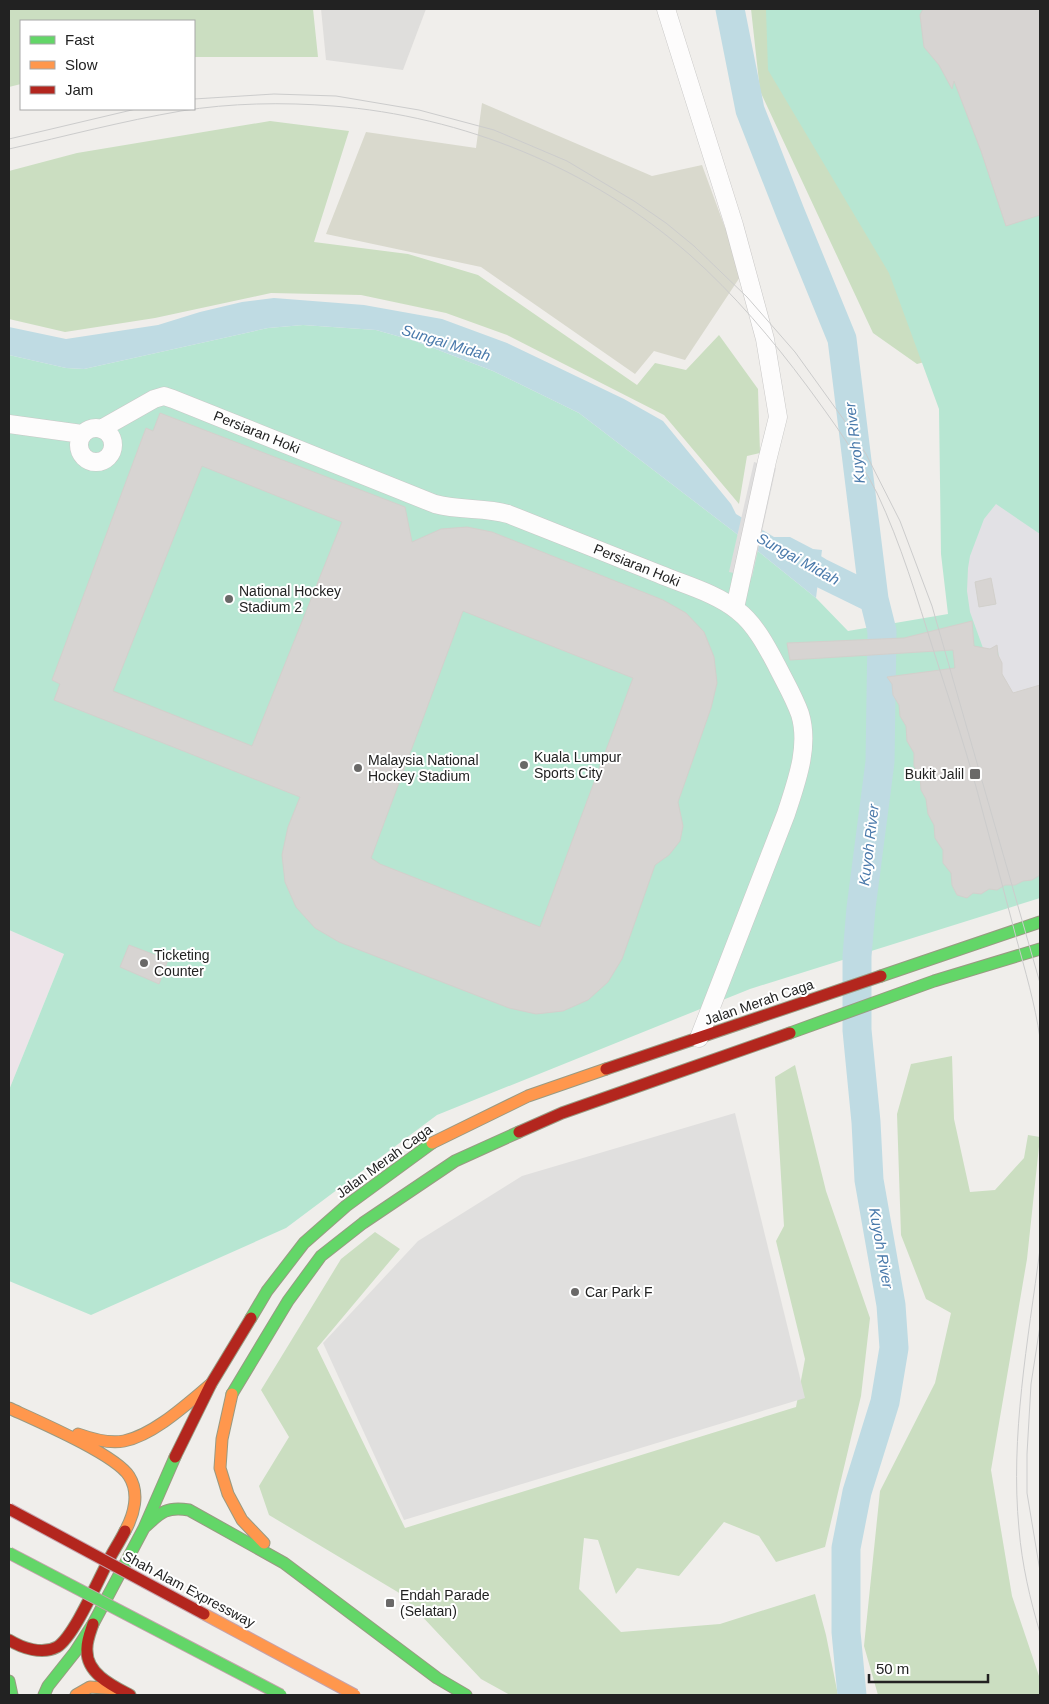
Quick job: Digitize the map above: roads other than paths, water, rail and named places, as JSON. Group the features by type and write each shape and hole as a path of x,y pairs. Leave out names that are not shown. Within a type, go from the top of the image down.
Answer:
{"main road":[{"name":"Jalan Merah Caga","path":"44,1695 48,1686 75,1652 93,1624 144,1528 169,1469 211,1384 268,1291 304,1242 346,1206 438,1139 528,1096 1040,922"},
{"path":"284,1563 242,1520 228,1494 220,1468 222,1439 232,1394 288,1301 305,1276 322,1256 363,1223 455,1161 562,1112 934,981 1040,949"},
{"path":"37,1421 95,1440 124,1440 146,1431 182,1409 211,1384"},
{"path":"9,1408 37,1421 123,1468 133,1484 135,1496 130,1520 68,1635 59,1645 45,1652 18,1646 9,1640"},
{"path":"144,1528 162,1512 174,1507 189,1510 284,1563 437,1678 466,1695"},
{"name":"Shah Alam Expressway","path":"9,1509 355,1695"},
{"path":"9,1553 281,1695"},
{"path":"93,1624 87,1646 87,1656 94,1671 117,1689 130,1695"},
{"path":"9,1680 12,1695"},
{"path":"76,1695 80,1690 89,1687 117,1689"}],"street":[{"path":"666,9 734,225 765,339 778,417 735,608"},
{"name":"Persiaran Hoki","path":"101,429 154,399 164,396 435,504 466,510 493,509 508,514 692,588 735,608 745,617 770,653 794,699 800,715 803,745 795,785 786,814 699,1038"},
{"path":"9,424 82,434 91,429 101,429 110,435 113,445 109,455 101,460 91,460 82,454 79,444 82,434"}],"water":[{"path":"274,298 364,305 442,319 507,343 624,399 663,421 731,504 736,514 774,537 790,537 813,549 822,550 816,598 733,531 579,413 493,371 415,341 376,330 303,325 268,328 84,369 66,368 9,355 9,327 66,339 158,325 242,302"}],"waterway":[{"name":"Kuyoh River","path":"730,9 750,110 842,339 874,599 882,631 880,762 861,908 857,956 857,1030 866,1122 869,1180 891,1305 894,1348 885,1402 857,1492 846,1548 846,1632 852,1695"},
{"name":"Sungai Midah","path":"786,552 819,572 874,599"}],"tram line":[{"path":"195,99 274,94 336,96 419,110 494,130 567,161 634,201 666,223 694,246 747,297 795,352 844,420 866,454 900,521 932,606 1040,983"},
{"path":"195,109 257,104 333,106 382,112 430,121 477,135 523,152 568,172 611,196 652,224 690,255 737,301 794,368 826,412 870,479 886,512 915,591 972,772 1030,987 1040,1038"},
{"path":"9,139 132,110"},
{"path":"9,149 138,119 188,110"},
{"path":"1040,1249 1022,1389 1017,1459 1020,1542 1027,1582 1040,1633"},
{"path":"1040,1326 1031,1384 1027,1454 1027,1493 1040,1571"}],"place":[{"name":"National Hockey Stadium 2","path":"229,599"},
{"name":"Kuala Lumpur Sports City","path":"524,765"},
{"name":"Malaysia National Hockey Stadium","path":"358,768"},
{"name":"Bukit Jalil","path":"975,774"},
{"name":"Ticketing Counter","path":"144,963"},
{"name":"Car Park F","path":"575,1292"},
{"name":"Endah Parade (Selatan)","path":"390,1603"}]}
